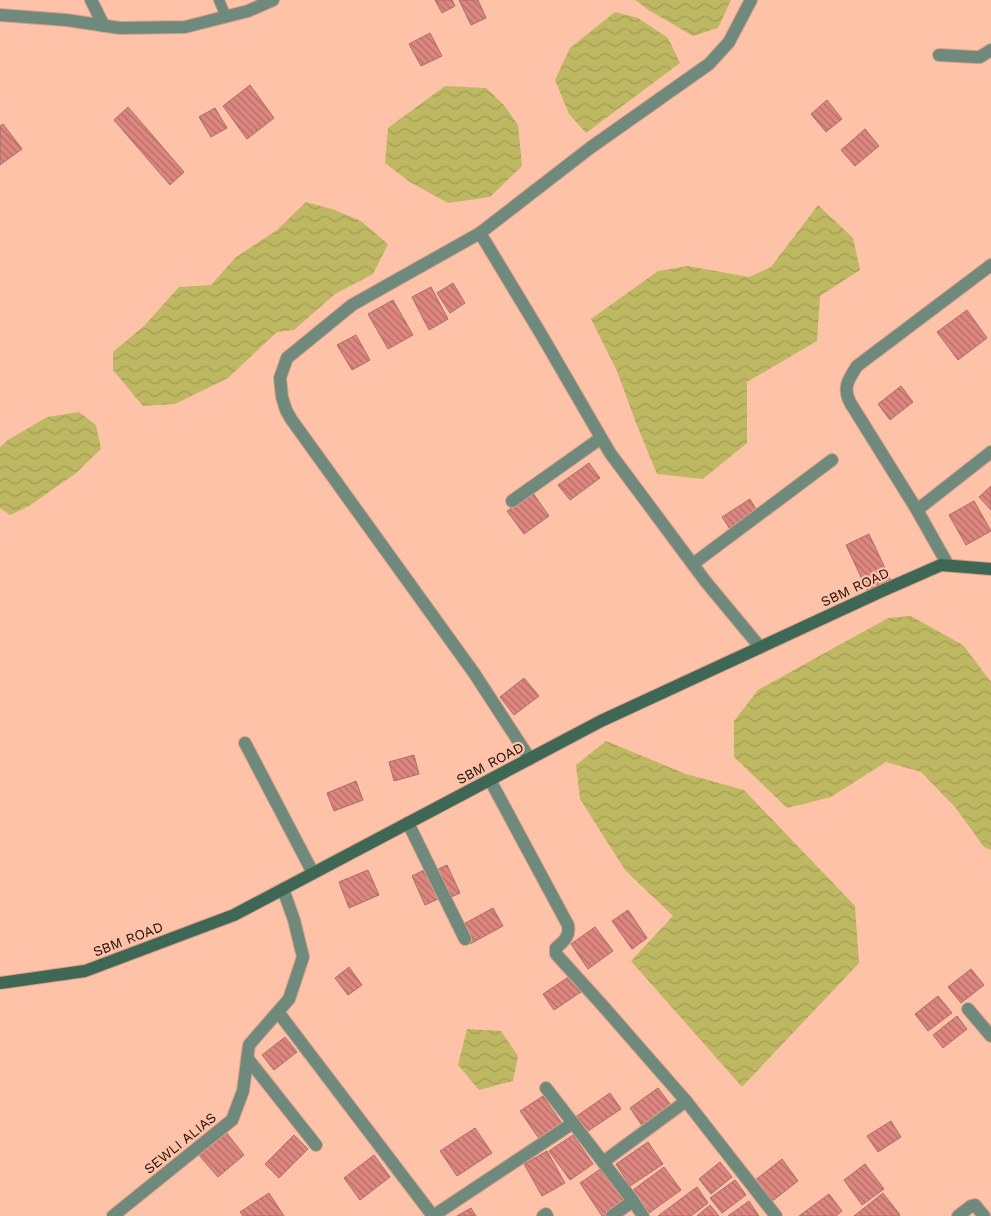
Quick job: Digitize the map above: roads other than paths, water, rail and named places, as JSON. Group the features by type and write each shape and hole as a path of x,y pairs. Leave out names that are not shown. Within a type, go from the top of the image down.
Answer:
{"street":[{"path":"91,0 104,26"},
{"path":"0,15 66,20 120,28 186,27 248,11 273,0"},
{"path":"530,759 468,665 291,419 282,396 280,378 287,358 352,305 480,232 590,148 708,64 729,42 751,0"},
{"path":"939,55 980,57 991,50"},
{"path":"480,232 542,334 610,453 692,564 760,648"},
{"path":"948,565 917,510 846,395 847,382 857,366 991,265"},
{"path":"512,500 601,438"},
{"path":"917,510 991,452"},
{"path":"692,564 832,460"},
{"name":"SBM ROAD","path":"0,983 86,971 234,915 601,721 884,590 941,565 991,570"},
{"path":"245,743 313,873"},
{"path":"490,780 568,925 569,935 556,948 556,954 686,1101 776,1216"},
{"path":"408,823 465,939"},
{"name":"SEWLI ALIAS","path":"113,1216 232,1120 243,1091 250,1045 289,999 303,957 294,920 283,889"},
{"path":"968,1009 991,1036"},
{"path":"278,1012 433,1216 573,1123"},
{"path":"248,1059 316,1145"},
{"path":"546,1088 633,1201 642,1216"},
{"path":"603,1162 686,1101"},
{"path":"612,1216 633,1201"},
{"path":"958,1216 971,1206 975,1206 984,1216"},
{"path":"543,1216 546,1214 547,1216"}],"lane":[{"path":"219,0 226,17"}],"water":[{"path":"635,0 731,0 718,28 693,36"},
{"path":"615,12 638,18 668,38 680,63 586,133 569,114 555,80 570,48"},
{"path":"445,86 486,88 504,105 518,125 522,166 490,197 448,203 410,182 385,163 388,128"},
{"path":"306,202 332,209 361,221 388,244 373,274 335,294 294,330 277,332 228,378 175,404 143,406 113,370 113,352 144,326 179,287 211,285 236,257 277,230"},
{"path":"818,205 853,238 860,270 820,296 817,341 747,382 747,443 703,479 657,474 617,371 591,319 658,271 688,266 749,277 771,267"},
{"path":"79,412 96,425 101,449 75,474 29,506 10,515 0,508 0,447 8,440 47,417"},
{"path":"911,616 963,645 991,682 991,850 984,847 955,807 921,772 886,762 831,797 787,808 734,757 734,721 758,690 888,618"},
{"path":"606,741 686,774 744,790 855,906 859,963 742,1087 631,961 673,916 625,870 580,799 576,765"},
{"path":"467,1029 501,1031 518,1056 513,1081 479,1090 458,1065"}]}
